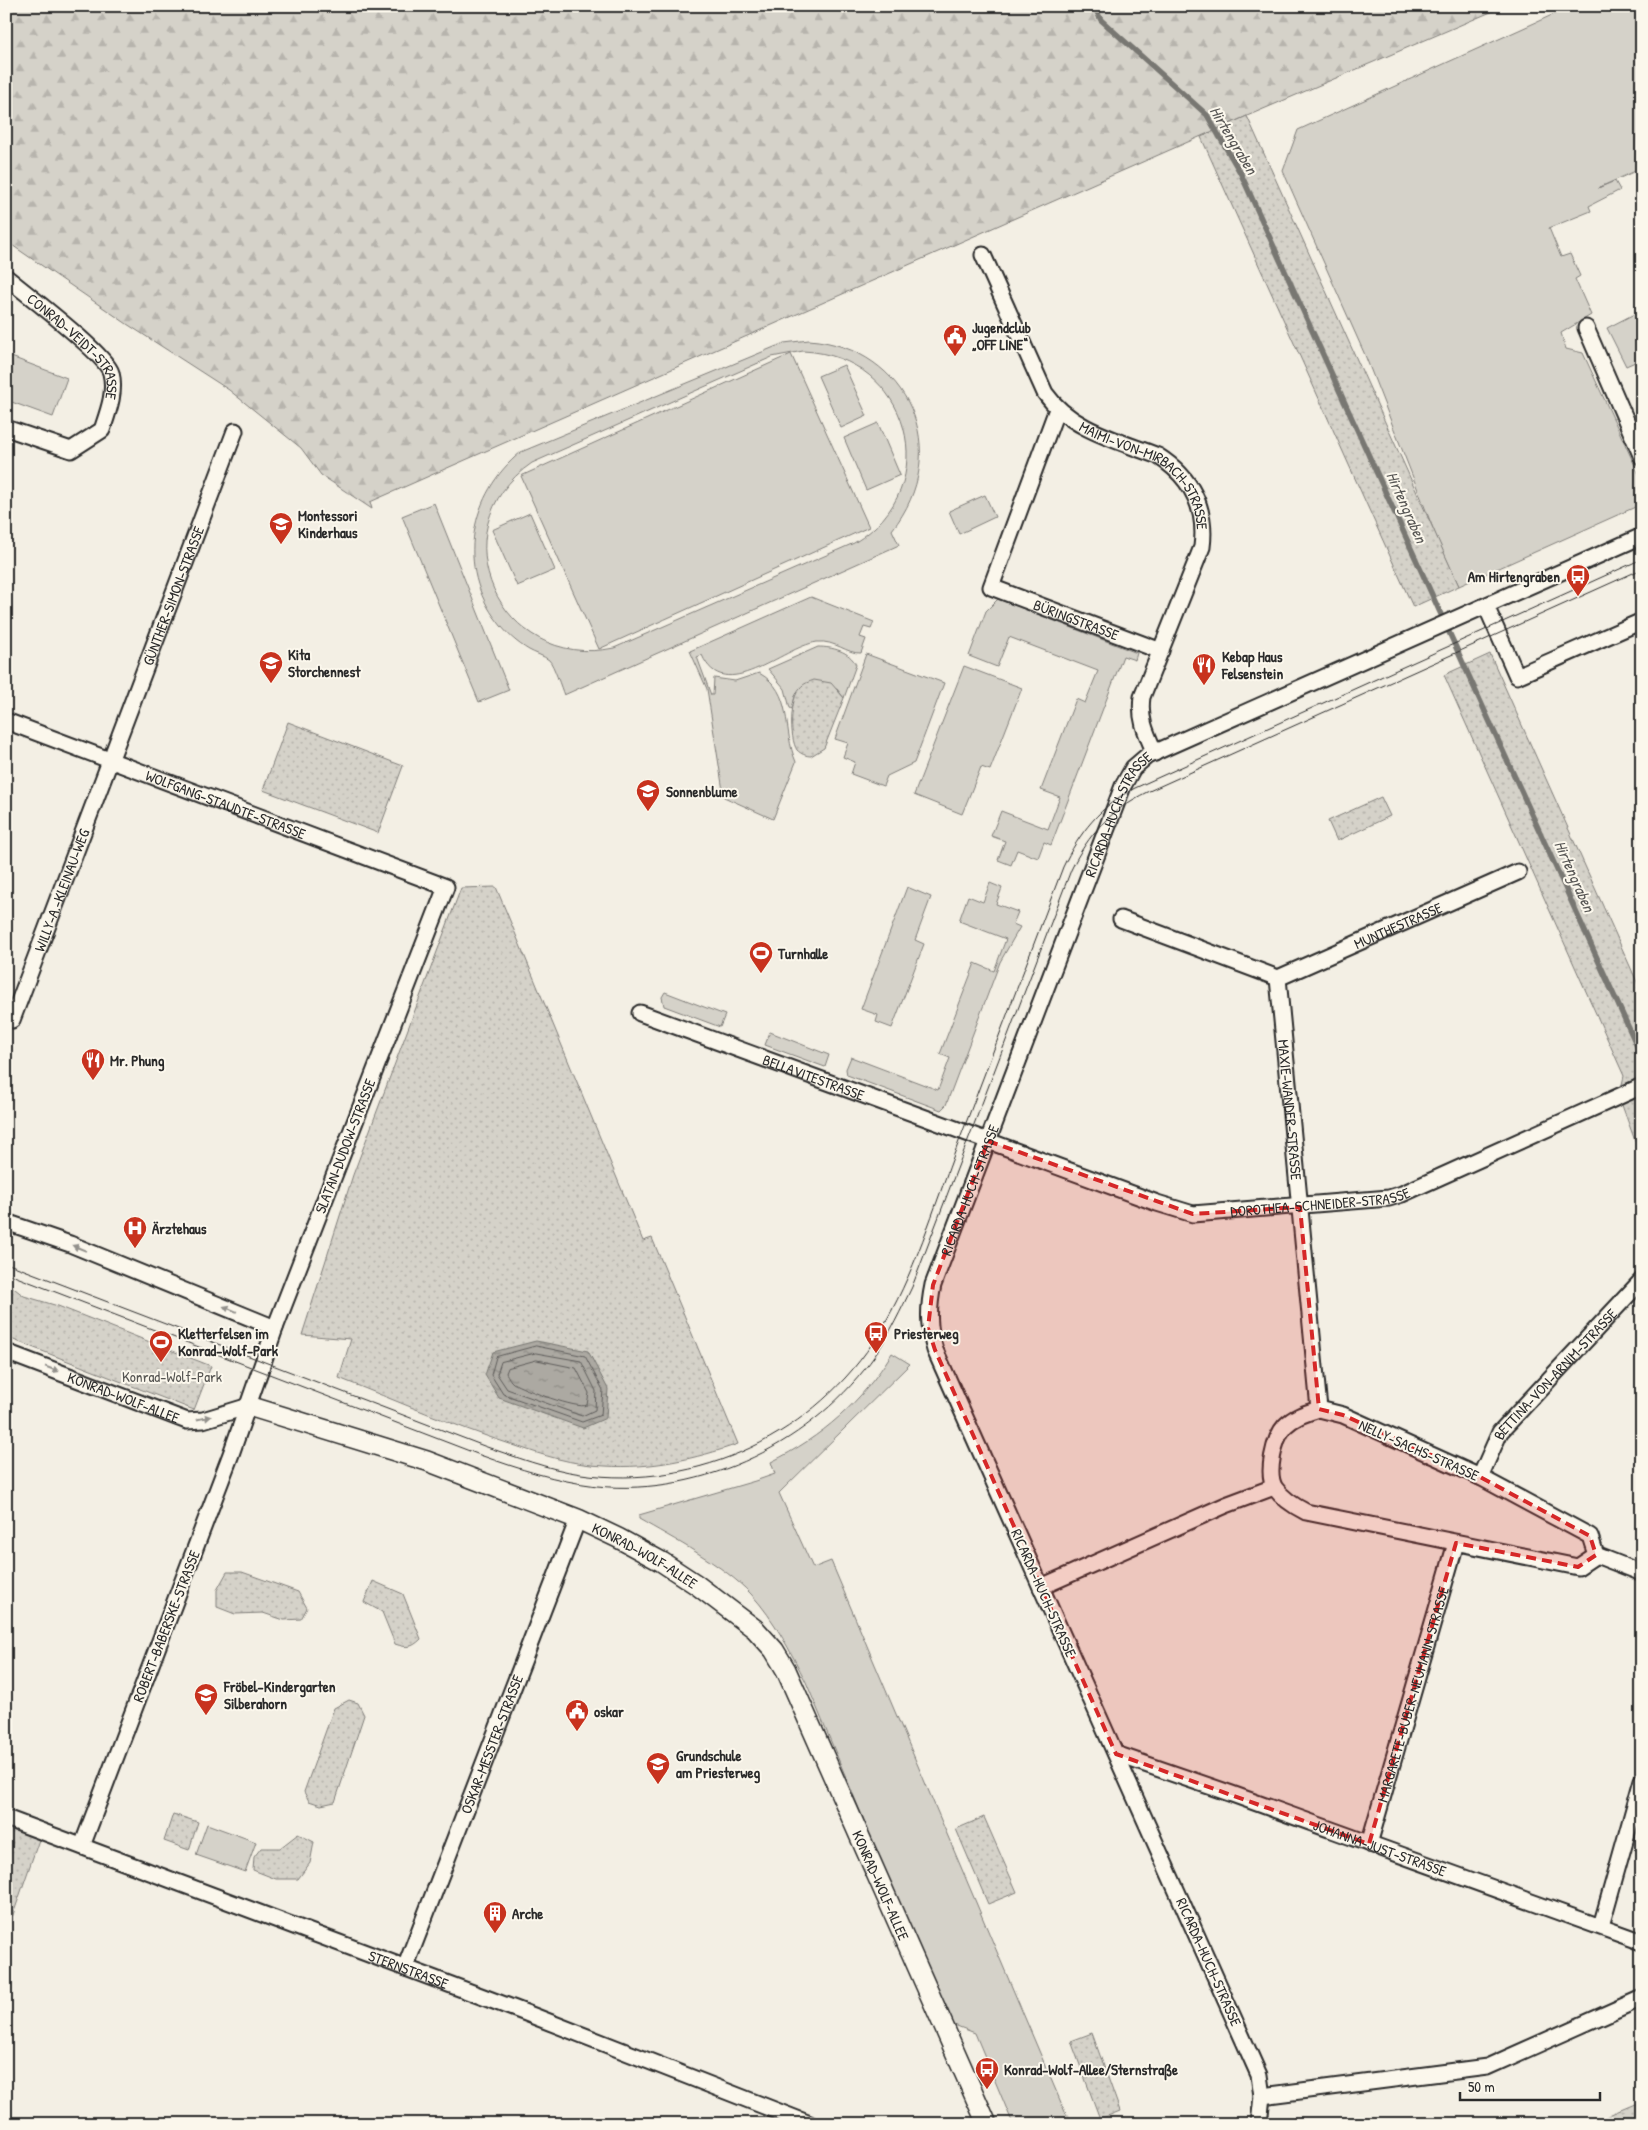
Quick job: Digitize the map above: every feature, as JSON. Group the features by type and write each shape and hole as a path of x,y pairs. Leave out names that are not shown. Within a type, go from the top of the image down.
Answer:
{"street":[{"name":"MAIMI-VON-MIRBACH-STRASSE","path":"982,255 1044,392 1057,409 1076,423 1158,456 1181,474 1196,497 1203,522 1202,547 1142,697 1143,726 1155,753"},
{"name":"CONRAD-VEIDT-STRASSE","path":"6,277 93,350 111,372 112,397 102,430 71,450 6,428"},
{"path":"1586,328 1642,457"},
{"name":"MAIMI-VON-MIRBACH-STRASSE","path":"991,586 1057,409"},
{"name":"GÜNTHER-SIMON-STRASSE","path":"111,761 235,431"},
{"name":"RICARDA-HUCH-STRASSE","path":"1259,2124 1262,2096 1259,2075 935,1350 928,1328 928,1306 933,1285 1126,777 1140,761 1642,536"},
{"name":"BÜRINGSTRASSE","path":"991,586 1162,651"},
{"path":"1486,606 1517,676 1642,621"},
{"name":"WOLFGANG-STAUDTE-STRASSE","path":"6,721 446,887"},
{"name":"WILLY-A.-KLEINAU-WEG","path":"12,1020 111,761"},
{"name":"MUNTHESTRASSE","path":"1278,978 1518,872"},
{"name":"SLATAN-DUDOW-STRASSE","path":"249,1406 275,1328 446,887"},
{"path":"1121,919 1278,978"},
{"name":"MAXIE-WANDER-STRASSE","path":"1278,978 1320,1409"},
{"name":"BELLAVITESTRASSE","path":"640,1012 988,1141"},
{"name":"DOROTHEA-SCHNEIDER-STRASSE","path":"988,1141 1156,1203 1193,1214 1300,1207 1389,1198 1402,1194 1640,1087"},
{"path":"6,1222 70,1244 275,1328"},
{"name":"BETTINA-VON-ARNIM-STRASSE","path":"1480,1477 1500,1432 1642,1280"},
{"name":"KONRAD-WOLF-ALLEE","path":"6,1352 187,1421 203,1420 249,1406 427,1461 578,1519 662,1562 697,1585 755,1629 774,1650 786,1670 987,2124"},
{"name":"ROBERT-BABERSKE-STRASSE","path":"82,1846 249,1406"},
{"path":"1320,1409 1300,1414 1284,1426 1276,1442 1271,1463 1274,1487 1289,1503 1306,1512 1578,1567 1596,1555 1642,1573"},
{"name":"NELLY-SACHS-STRASSE","path":"1320,1409 1343,1416 1480,1477 1590,1536 1596,1555"},
{"path":"1041,1587 1226,1505 1274,1487"},
{"name":"OSKAR-MESSTER-STRASSE","path":"405,1968 578,1519"},
{"name":"MARGARETE-BUBER-NEUMANN-STRASSE","path":"1369,1844 1456,1543"},
{"name":"JOHANNA-JUST-STRASSE","path":"1116,1754 1642,1942"},
{"path":"1601,1926 1642,1780"},
{"name":"STERNSTRASSE","path":"6,1818 405,1968 810,2124"},
{"path":"1262,2096 1487,2067 1642,1998"}],"highlighted area":[{"path":"988,1141 1193,1214 1300,1207 1319,1409 1343,1415 1480,1477 1590,1536 1596,1555 1578,1567 1456,1543 1369,1844 1116,1754 935,1350 928,1328 933,1285"}],"green space":[{"path":"6,6 1505,6 1247,116 370,502 372,509 321,475 301,448 229,390 127,324 6,241"},
{"path":"1572,6 1642,6 1642,168 1598,188 1615,181 1620,190 1589,206 1591,211 1549,228 1561,257 1570,254 1580,276 1575,279 1591,315 1561,333 1566,349 1583,353 1642,481 1642,504 1459,586 1436,536 1365,355 1283,171 1298,130"},
{"path":"1247,116 1459,586 1413,607 1201,137"},
{"path":"1642,310 1642,359 1626,366 1607,328"},
{"path":"809,340 844,347 873,362 896,383 911,409 919,438 919,469 910,500 892,530 899,545 564,695 549,660 516,641 505,630 485,601 476,578 473,555 474,532 480,510 490,488 504,469 521,452 784,343","holes":["803,351 840,358 869,375 891,399 904,428 907,459 900,490 883,519 854,543 614,648 574,650 539,638 512,617 494,589 485,557 488,523 503,491 532,463 772,357"]},
{"path":"791,354 869,527 599,649 521,476"},
{"path":"6,355 67,378 53,417 6,400"},
{"path":"844,365 867,416 841,428 818,376"},
{"path":"878,423 900,475 866,490 844,438"},
{"path":"985,495 995,517 959,534 949,511"},
{"path":"434,503 509,690 479,702 402,516"},
{"path":"530,513 555,570 517,586 492,530"},
{"path":"811,597 874,622 871,629 864,627 860,637 866,639 861,653 856,653 830,643 817,642 803,646 755,670 739,675 724,675 712,669 702,655 697,657 711,695 713,695 714,678 735,681 759,673 778,690 796,762 773,819 724,797 707,689 690,651"},
{"path":"998,599 1137,653 1135,660 1123,656 1051,845 1044,842 1038,858 1017,850 1011,865 998,860 1005,841 991,836 1001,811 1048,829 1060,797 1041,790 1076,699 1085,703 1098,671 1009,637 997,667 969,656 986,611"},
{"path":"818,647 845,653 856,665 844,698 837,689 795,696 792,709 790,708 785,689 768,669"},
{"path":"866,654 944,683 914,763 887,776 883,786 851,774 855,762 843,757 848,743 835,739"},
{"path":"1490,654 1642,993 1642,1160 1619,1097 1624,1076 1444,675"},
{"path":"964,666 1022,688 990,770 981,767 962,814 914,795"},
{"path":"814,680 831,683 844,698 824,748 809,756 797,750 794,744 792,718 794,700 797,693 803,685"},
{"path":"288,722 403,766 378,833 263,790"},
{"path":"1381,797 1390,816 1337,841 1328,821"},
{"path":"990,883 1002,888 996,904 1018,912 1013,924 1020,927 1000,962 946,1105 941,1110 847,1075 846,1069 851,1057 938,1090 950,1058 940,1054 975,963 994,971 1006,939 959,921 968,896 983,902"},
{"path":"496,887 643,1241 652,1238 738,1444 673,1462 639,1466 622,1467 581,1464 558,1459 469,1430 339,1378 351,1339 302,1335 353,1175 461,888"},
{"path":"907,887 931,897 915,940 924,944 892,1028 876,1022 878,1015 861,1009"},
{"path":"665,992 725,1015 720,1027 664,1006 662,997"},
{"path":"770,1032 829,1055 825,1067 765,1045"},
{"name":"Konrad-Wolf-Park","path":"6,1282 24,1296 58,1306 211,1366 194,1410 6,1337"},
{"path":"892,1353 910,1364 779,1493 813,1568 831,1561 1065,2112 1074,2124 1013,2124 975,2033 949,2023 806,1682 775,1625 751,1594 727,1573 698,1553 639,1519 639,1515 775,1474 771,1462 807,1441 839,1416 868,1387"},
{"path":"227,1572 242,1572 298,1592 307,1608 301,1619 284,1620 263,1613 235,1614 217,1607 217,1590"},
{"path":"373,1581 403,1594 421,1639 412,1646 406,1647 395,1644 382,1612 364,1602"},
{"path":"349,1700 358,1703 364,1715 335,1802 321,1805 309,1801 304,1792 334,1708"},
{"path":"173,1814 198,1822 189,1850 164,1841"},
{"path":"984,1817 1017,1892 988,1904 956,1829"},
{"path":"6,1818 42,1831 6,1935"},
{"path":"207,1824 256,1842 245,1872 196,1855"},
{"path":"298,1834 314,1842 310,1863 298,1879 276,1879 253,1870 254,1857 261,1848 280,1848"},
{"path":"1092,2033 1120,2111 1100,2119 1071,2041"},
{"path":"1642,2101 1642,2118 1604,2117"}],"water":[{"path":"536,1341 588,1351 608,1389 606,1418 583,1428 499,1398 485,1375 493,1352"}],"waterway":[{"name":"Hirtengraben","path":"1094,6 1101,20 1207,115 1240,172 1642,1057"}],"tram line":[{"path":"6,1263 484,1446 556,1469 581,1474 625,1477 668,1473 710,1463 751,1448 788,1426 823,1400 853,1369 879,1333 903,1288 923,1241 1063,867 1076,843 1101,812 1135,788 1642,559"},
{"path":"6,1273 480,1455 552,1478 597,1486 637,1487 677,1482 716,1472 754,1457 789,1437 822,1413 851,1385 876,1354 891,1330 912,1287 1071,870 1085,845 1102,824 1122,807 1147,792 1642,569"}],"place":[{"name":"Jugendclub „OFF LINE“","path":"955,357"},
{"name":"Montessori Kinderhaus","path":"281,545"},
{"name":"Am Hirtengraben","path":"1578,597"},
{"name":"Kita Storchennest","path":"271,684"},
{"name":"Kebap Haus Felsenstein","path":"1204,686"},
{"name":"Sonnenblume","path":"648,812"},
{"name":"Turnhalle","path":"761,974"},
{"name":"Mr. Phung","path":"93,1081"},
{"name":"Ärztehaus","path":"135,1249"},
{"name":"Priesterweg","path":"876,1354"},
{"name":"Kletterfelsen im Konrad-Wolf-Park","path":"161,1363"},
{"name":"Fröbel-Kindergarten Silberahorn","path":"206,1716"},
{"name":"oskar","path":"577,1732"},
{"name":"Grundschule am Priesterweg","path":"658,1785"},
{"name":"Arche","path":"495,1934"},
{"name":"Konrad-Wolf-Allee/Sternstraße","path":"987,2090"}]}
